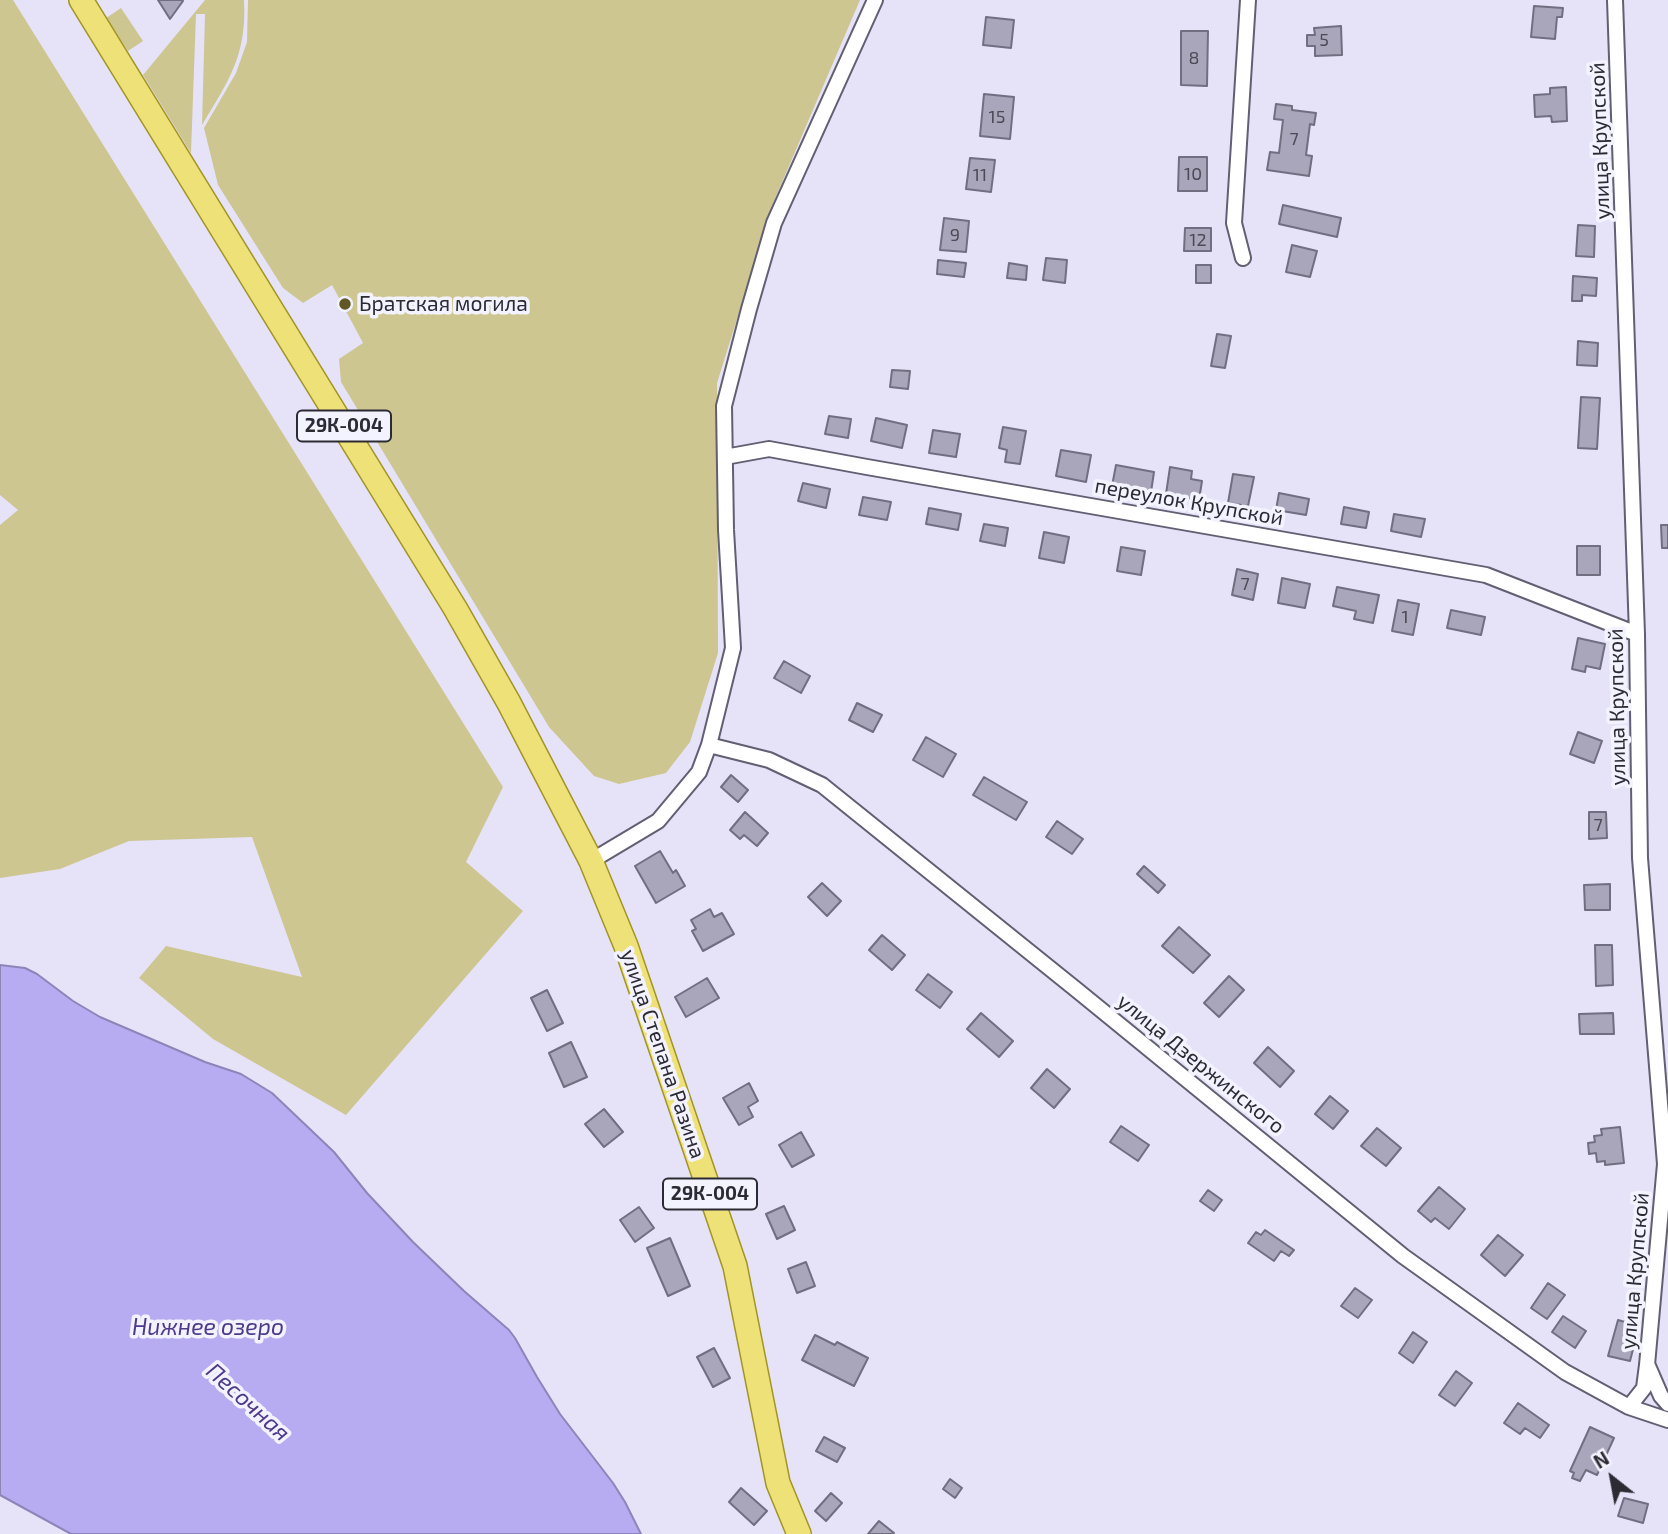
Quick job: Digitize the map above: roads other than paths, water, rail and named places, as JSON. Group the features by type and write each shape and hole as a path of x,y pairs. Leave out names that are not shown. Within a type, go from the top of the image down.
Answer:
{"main road":[{"name":"29К-004","path":"80,0 455,608 509,703 591,861"},
{"name":"улица Степана Разина","path":"591,861 626,946 735,1266 778,1483 799,1534"}],"street":[{"path":"591,861 658,821 699,772 709,745 733,648 726,530 724,406 774,223 875,0"},
{"path":"1242,258 1234,223 1248,0"},
{"name":"улица Крупской","path":"1615,0 1637,634 1640,858 1665,1164 1644,1388 1629,1407"},
{"name":"переулок Крупской","path":"725,457 769,449 1486,575 1637,634"},
{"name":"улица Дзержинского","path":"709,745 769,760 822,786 1403,1256 1565,1372 1629,1407 1668,1420"},
{"path":"1647,1365 1661,1396 1668,1404"}],"water":[{"name":"Нижнее озеро","path":"0,965 25,968 100,1017 205,1062 241,1074 272,1093 334,1152 367,1193 413,1242 509,1330 560,1414 613,1483 641,1534 71,1534 0,1495"}],"place":[{"name":"Братская могила","path":"345,304"}],"water label":[{"name":"Песочная","path":"248,1402"}]}
